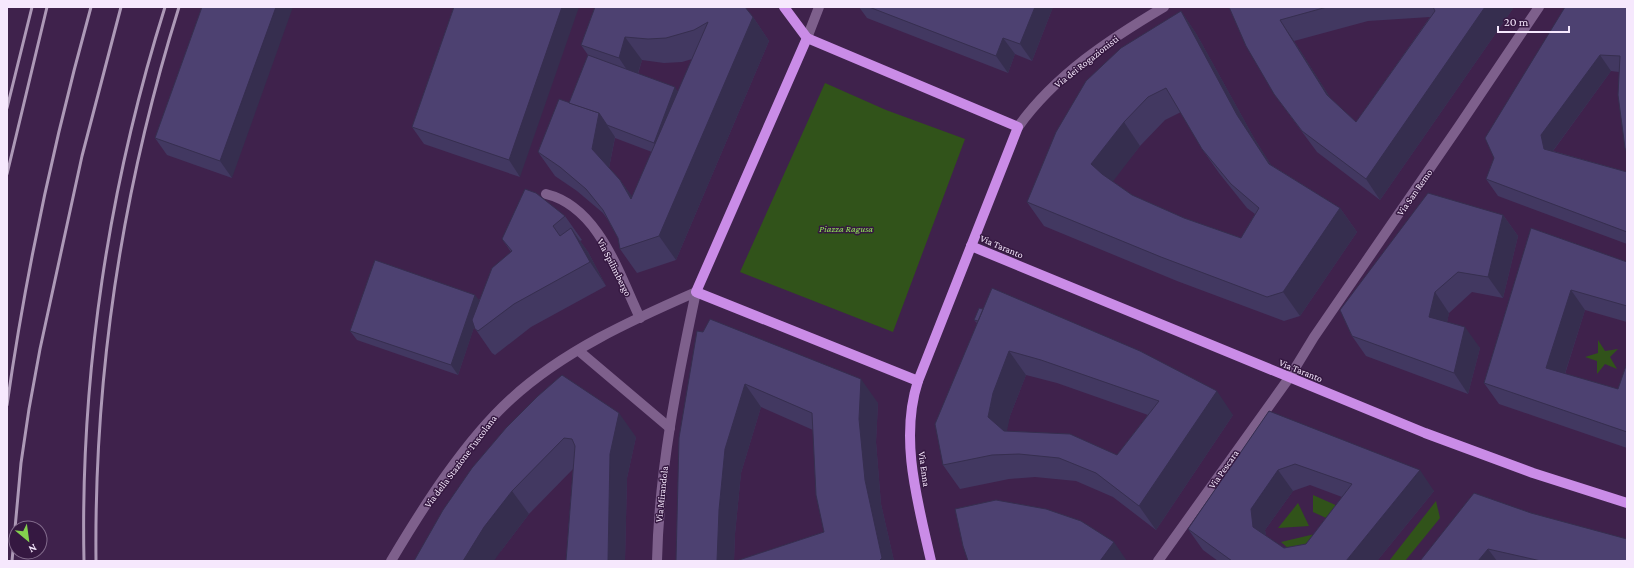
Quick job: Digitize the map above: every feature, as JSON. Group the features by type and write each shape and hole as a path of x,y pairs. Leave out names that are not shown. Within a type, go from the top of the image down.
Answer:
{"main road":[{"path":"784,7 807,38 1018,127 918,381 696,292 807,38"},
{"name":"Via Taranto","path":"971,246 1288,378 1471,451 1627,503"},
{"name":"Via Enna","path":"918,381 910,413 910,444 915,486 931,561"}],"street":[{"path":"807,38 819,7"},
{"name":"Via dei Rogazionisti","path":"1018,127 1039,100 1070,72 1110,42 1164,7"},
{"name":"Via San Remo","path":"1288,378 1314,337 1539,7"},
{"name":"Via Spilimbergo","path":"546,194 558,197 569,203 598,235 609,252 640,318"},
{"path":"696,292 670,428 578,351 640,318 696,292"},
{"name":"Via della Stazione Tuscolana","path":"391,561 434,492 484,427 510,399 542,373 578,351"},
{"name":"Via Pescara","path":"1158,561 1288,378"},
{"name":"Via Mirandola","path":"657,561 660,496 670,428"}],"green space":[{"name":"Piazza Ragusa","path":"825,83 886,110 965,139 893,332 740,272"},
{"path":"1598,340 1605,351 1618,349 1610,357 1617,369 1605,364 1597,374 1597,361 1585,357 1598,353"},
{"path":"1313,495 1349,511 1335,522 1313,512"},
{"path":"1436,501 1440,518 1405,561 1389,561"},
{"path":"1298,503 1309,526 1278,528"},
{"path":"1315,534 1297,556 1281,542"}],"building":[{"path":"202,7 276,7 220,161 155,138"},
{"path":"454,7 562,7 509,160 412,127"},
{"path":"595,7 745,7 753,17 659,236 620,249 618,238 603,210 586,189 560,167 538,152 559,99 599,113 592,149 620,180 631,199 708,22 694,30 666,38 648,39 625,37 619,58 581,45"},
{"path":"869,7 1035,7 1020,44 1003,38 996,56"},
{"path":"1229,7 1327,7 1280,20 1327,95 1356,122 1435,11 1433,7 1485,7 1366,179 1302,131 1274,94 1246,46"},
{"path":"1565,7 1627,7 1627,153 1625,148 1618,95 1620,56 1600,55 1541,135 1544,149 1627,172 1627,232 1486,179 1494,158 1485,138"},
{"path":"1181,11 1237,115 1269,164 1340,208 1283,292 1267,297 1161,257 1027,202 1056,132 1086,81 1121,48","holes":["1166,88 1202,149 1231,184 1259,208 1241,238 1184,218 1132,195 1102,174 1091,164 1124,122 1148,97"]},
{"path":"588,55 675,87 654,143 607,125 599,113 569,103"},
{"path":"525,189 536,193 565,216 553,226 560,236 571,228 590,262 514,304 478,331 475,329 472,320 492,268 512,251 502,239"},
{"path":"1428,193 1503,215 1488,277 1458,272 1435,292 1429,317 1465,327 1454,373 1352,336 1340,310"},
{"path":"1531,228 1627,262 1627,306 1571,290 1546,368 1618,389 1627,363 1627,432 1484,383"},
{"path":"375,260 475,295 451,365 350,331"},
{"path":"992,288 1140,351 1217,391 1139,506 1096,473 1059,458 1019,454 992,455 943,465 935,424","holes":["1009,351 1041,360 1159,401 1117,455 1070,434 1004,431 988,417 993,393"]},
{"path":"979,308 983,309 978,321 974,320"},
{"path":"710,319 861,379 859,419 865,480 882,558 879,561 736,561 824,532 816,495 812,413 745,384 725,449 719,510 717,561 676,561 679,438 697,331 703,332"},
{"path":"562,375 619,413 610,454 608,561 566,561 575,446 572,439 564,438 512,491 484,527 463,561 414,561 443,510 472,468 506,428 538,396"},
{"path":"1269,411 1420,470 1346,561 1232,561 1188,529","holes":["1295,464 1352,484 1306,544 1284,548 1253,527 1251,509 1278,470"]},
{"path":"1474,493 1531,513 1627,539 1627,561 1541,561 1488,549 1478,561 1420,561"},
{"path":"996,500 1046,509 1081,521 1114,542 1100,561 968,561 963,546 955,509"}],"railway":[{"path":"7,108 32,7"},
{"path":"7,174 47,7"},
{"path":"7,405 32,254 65,105 91,7"},
{"path":"12,561 21,463 40,349 82,156 121,7"},
{"path":"84,561 84,491 87,421 93,350 102,281 128,142 145,74 165,7"},
{"path":"96,561 100,420 116,281 142,143 159,74 179,7"}]}
